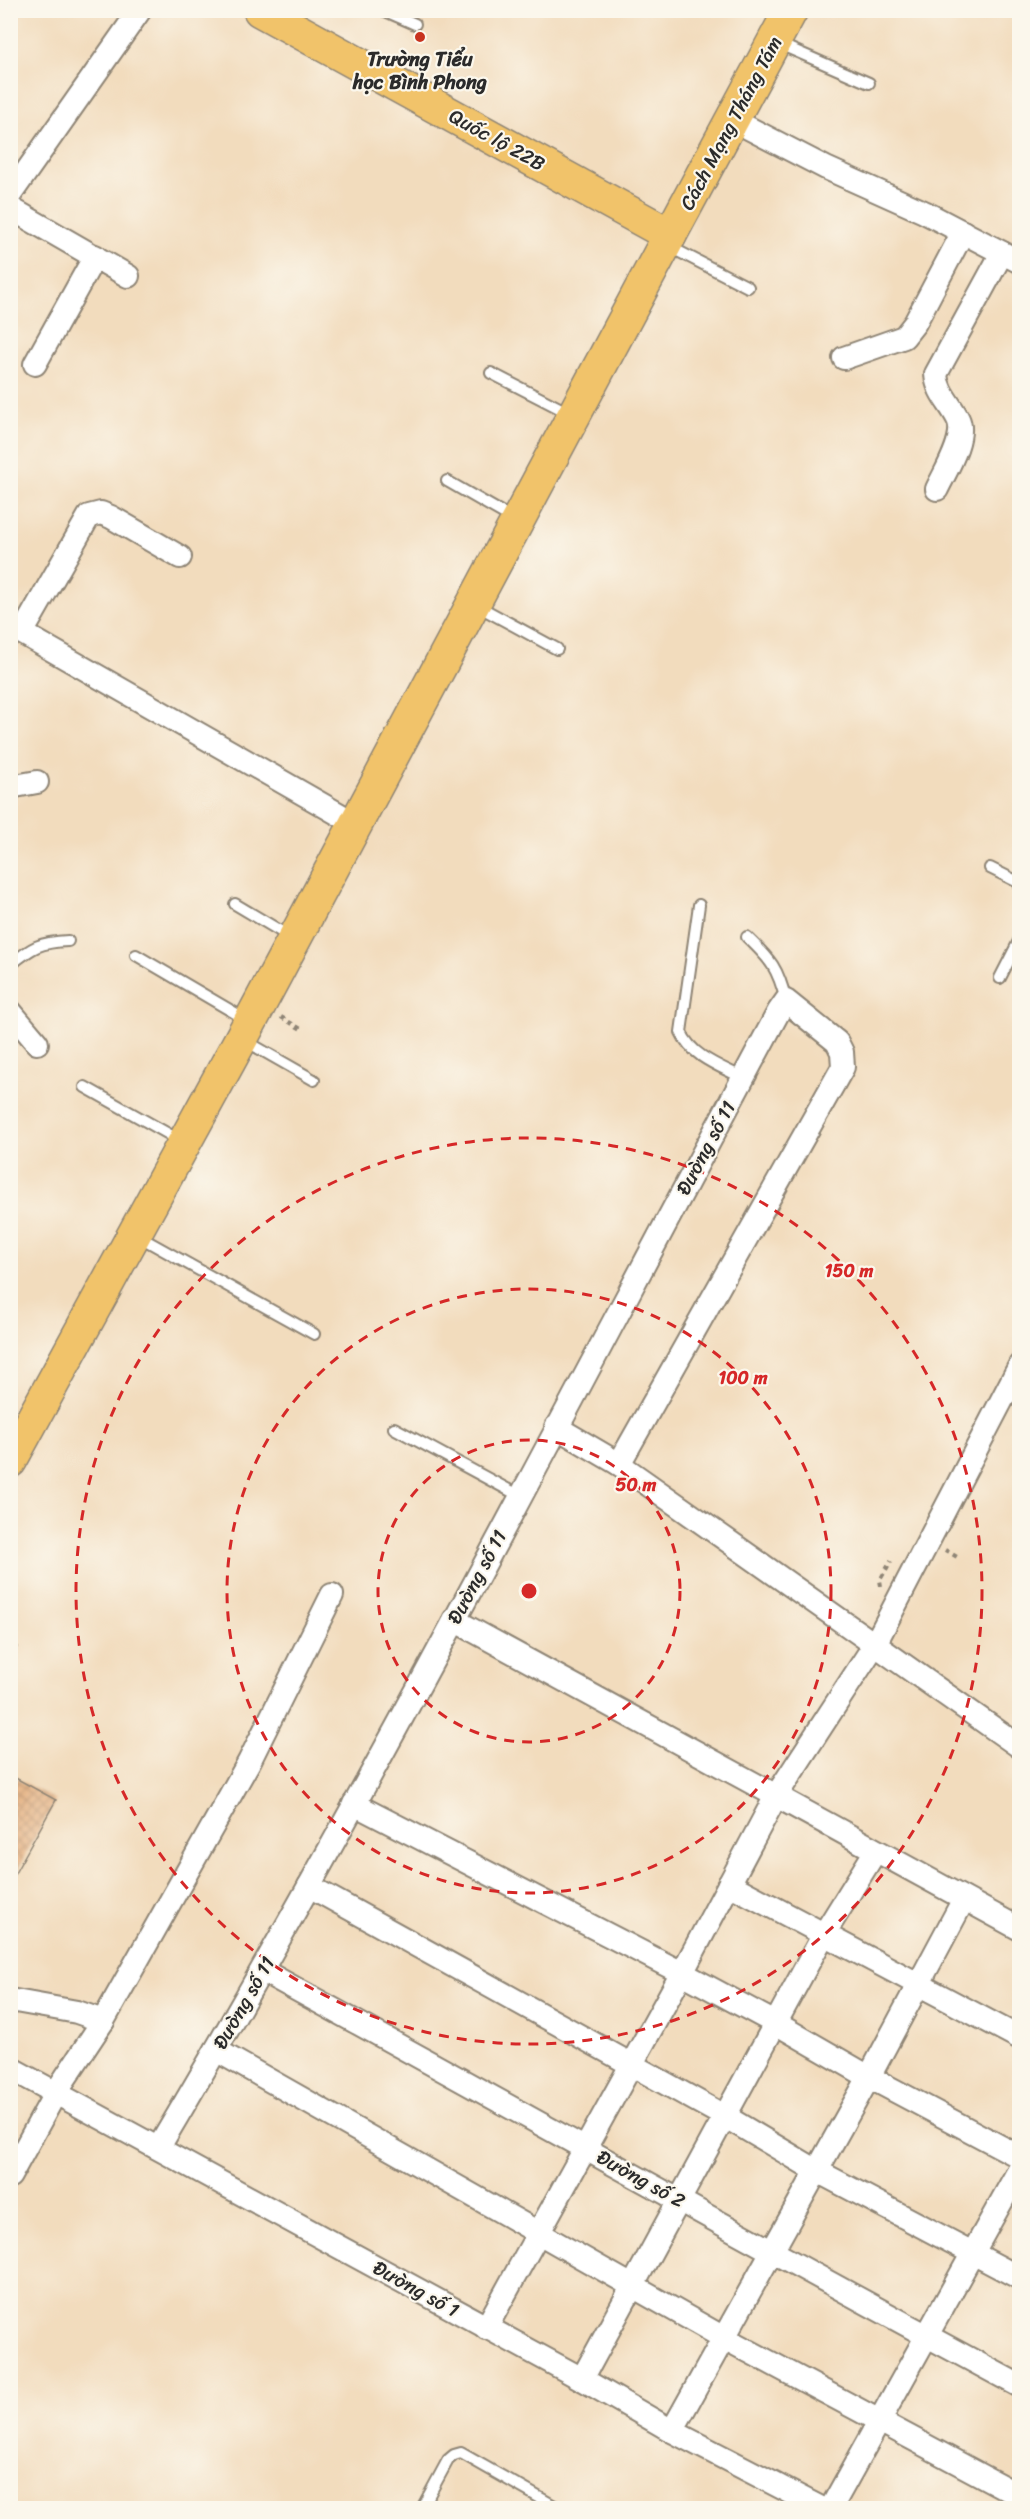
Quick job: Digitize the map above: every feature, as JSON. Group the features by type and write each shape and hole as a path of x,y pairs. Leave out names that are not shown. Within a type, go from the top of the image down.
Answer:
{"main road":[{"name":"Cách Mạng Tháng Tám","path":"13,1448 135,1234 246,1030 791,10"},
{"name":"Quốc lộ 22B","path":"270,13 668,240"}],"street":[{"path":"10,195 140,10"},
{"path":"733,120 826,168 924,212 1011,258 936,374 937,385 960,421 959,442 937,489"},
{"path":"10,208 128,276"},
{"path":"844,358 904,337 915,323 963,232"},
{"path":"35,364 95,256"},
{"path":"180,557 111,517 101,513 89,516 16,629 356,824"},
{"path":"10,787 37,782"},
{"path":"620,1464 843,1067 842,1052 837,1042 786,1001"},
{"name":"Đường số 11","path":"159,2147 263,1971 786,1001"},
{"path":"10,1011 37,1043"},
{"path":"486,2328 777,1796 875,1644 1020,1365"},
{"path":"556,1427 620,1464 1020,1747"},
{"path":"10,2176 56,2092 103,2021 249,1762 332,1595"},
{"path":"454,1620 875,1852 1020,1929"},
{"path":"354,1804 682,1973 869,2077 1020,2157"},
{"path":"582,2379 825,1934 875,1852"},
{"path":"729,1884 1020,2038"},
{"path":"309,1886 632,2064 817,2170 1020,2278"},
{"path":"672,2431 869,2077 964,1899"},
{"name":"Đường số 2","path":"263,1971 680,2200 771,2253 1020,2386"},
{"path":"10,2000 77,2012 103,2021"},
{"path":"216,2050 724,2338 1020,2496"},
{"name":"Đường số 1","path":"10,2068 159,2147 582,2379 672,2431 821,2508"},
{"path":"831,2508 1020,2168"}],"lane":[{"path":"383,10 415,24"},
{"path":"774,42 868,83"},
{"path":"668,240 748,287"},
{"path":"491,373 574,416"},
{"path":"447,481 518,521"},
{"path":"474,604 557,649"},
{"path":"990,868 1020,883"},
{"path":"235,904 294,939"},
{"path":"699,905 681,1032 687,1044 704,1058 743,1078"},
{"path":"747,937 767,957 780,975 786,1001"},
{"path":"1000,978 1020,939"},
{"path":"10,965 30,948 40,944 68,941"},
{"path":"136,955 246,1030 314,1080"},
{"path":"85,1087 184,1143"},
{"path":"135,1234 314,1334"},
{"path":"394,1428 520,1496"},
{"path":"422,2508 448,2460 453,2455 461,2453 558,2508"}],"building":[{"path":"10,1775 56,1800 10,1882"}],"place":[{"name":"Trường Tiểu học Bình Phong","path":"420,37"}]}
